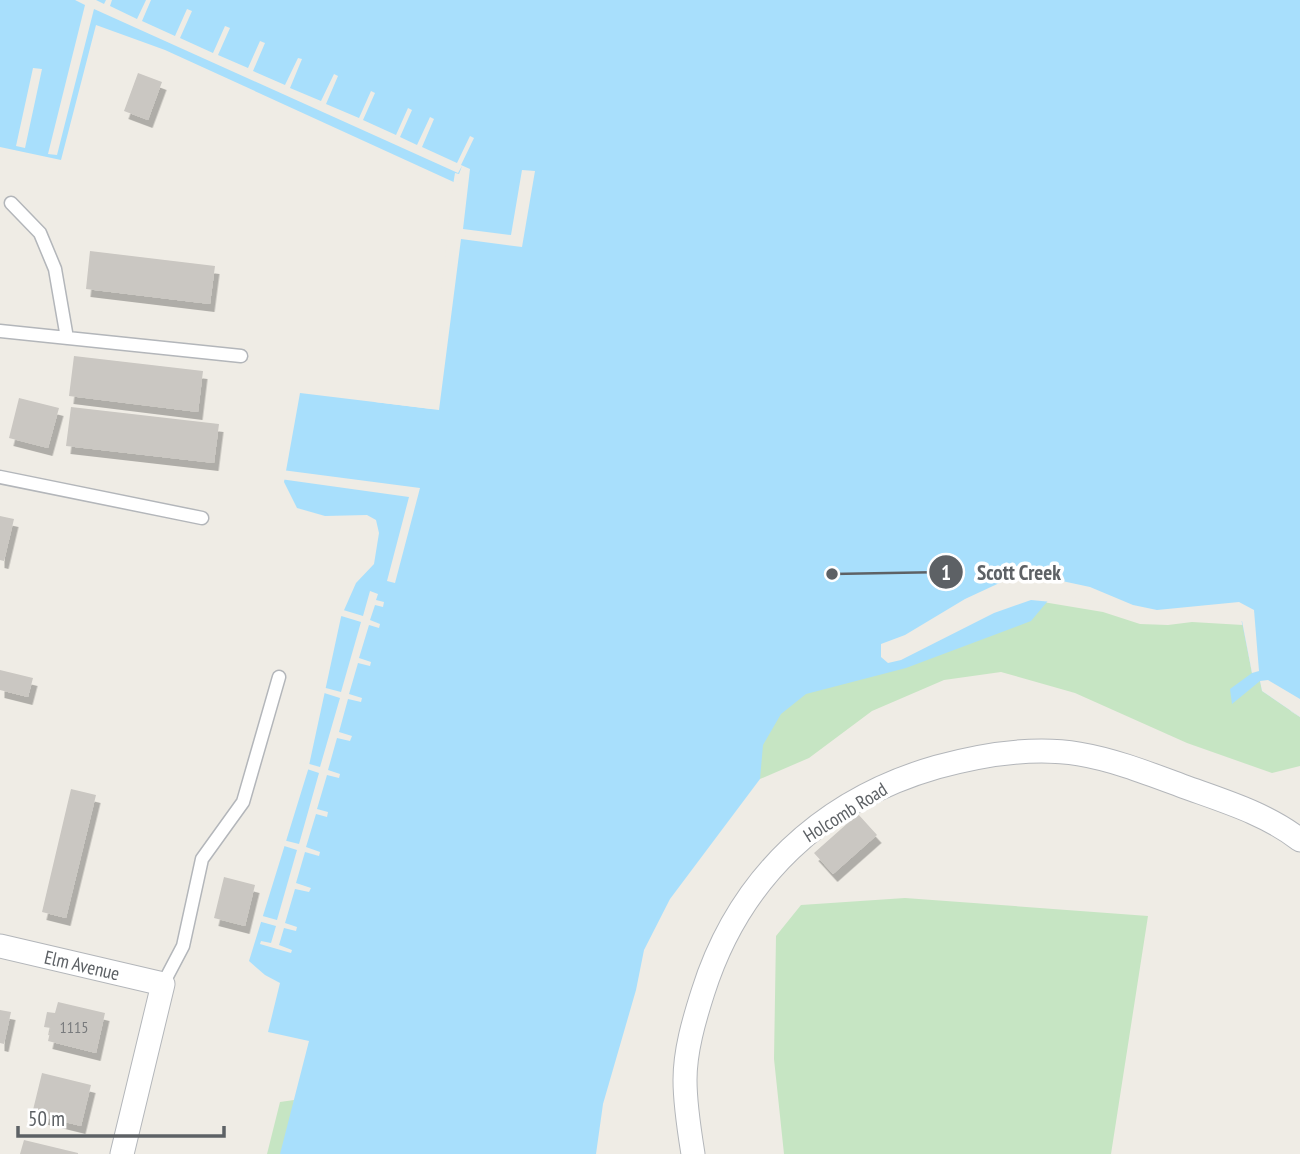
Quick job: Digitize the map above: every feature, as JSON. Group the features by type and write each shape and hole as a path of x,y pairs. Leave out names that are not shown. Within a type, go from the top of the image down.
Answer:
{"street":[{"name":"Holcomb Road","path":"693,1154 685,1077 699,1005 721,947 743,903 764,875 794,844 826,819 860,798 893,782 964,759 1044,751 1077,753 1145,772 1238,807 1272,822 1300,840"},
{"name":"Elm Avenue","path":"0,946 163,985"},
{"path":"122,1154 163,985"}],"lane":[{"path":"11,203 40,233 55,269 67,338"},
{"path":"0,331 241,356"},
{"path":"0,477 202,518"},
{"path":"163,985 183,946 202,859 243,802 279,677"}],"green space":[{"path":"1031,600 1103,612 1140,624 1192,622 1243,625 1252,673 1300,717 1300,766 1272,773 1187,743 1075,693 1001,672 944,680 872,711 809,758 760,779 748,768 752,714"},
{"path":"905,898 1148,916 1111,1154 784,1154 774,1059 776,936 801,905"},
{"path":"294,1100 288,1154 267,1154 280,1102"}],"water":[{"path":"0,0 1300,0 1300,717 1262,691 1260,681 1232,704 1230,689 1252,673 1241,618 1174,619 1057,590 1031,621 906,668 806,694 781,714 763,745 760,779 670,899 644,950 636,990 603,1104 596,1154 280,1154 309,1041 268,1032 280,983 265,975 249,961 308,770 341,617 356,583 374,564 379,533 376,520 367,515 325,516 297,508 284,482 300,393 432,409 458,184 165,50 96,25 61,160 0,147"}],"pier":[{"path":"75,0 96,0 104,4 106,0 112,0 110,6 137,19 146,0 151,0 142,21 175,36 187,9 192,11 180,38 213,53 225,26 230,28 218,55 248,68 260,41 265,43 253,71 285,85 298,58 302,59 290,88 321,101 334,74 338,76 326,104 359,118 371,91 375,93 363,120 396,135 408,108 412,110 400,137 417,145 430,117 434,119 422,147 457,163 470,136 474,138 461,165 470,169 463,229 511,235 522,170 535,171 522,247 461,239 439,410 375,402 375,399 429,405 453,185 455,173 459,174 462,166 458,173 94,9 57,155 48,154 85,5"},
{"path":"33,68 42,69 25,148 16,146"},
{"path":"282,470 420,488 395,583 387,581 409,497 280,479"},
{"path":"1034,575 1090,587 1133,605 1157,610 1239,602 1254,610 1259,671 1252,673 1242,621 1148,621 1059,594 1052,602 1031,600 994,613 901,660 888,663 881,657 881,644 905,635 965,599 1008,579"},
{"path":"370,591 378,594 376,600 384,602 383,607 375,605 370,620 380,624 379,628 369,625 359,658 371,662 370,666 358,663 349,694 362,698 361,702 348,699 339,732 352,736 350,741 337,738 328,770 340,774 339,778 327,775 317,809 328,812 327,817 316,814 306,847 320,852 319,856 305,852 296,883 311,888 309,892 295,889 285,923 297,927 296,931 284,928 279,945 292,950 291,953 260,944 261,941 271,943 276,926 258,921 259,915 277,920 297,850 281,845 283,840 299,844 319,773 304,768 306,763 320,767 340,698 321,692 322,687 341,692 361,622 338,615 340,609 363,616"},
{"path":"1268,680 1300,699 1300,717 1262,691 1260,681"}],"building":[{"path":"138,73 162,82 148,120 124,111"},
{"path":"90,251 215,266 210,304 86,289"},
{"path":"74,356 203,371 198,412 69,396"},
{"path":"19,398 59,408 48,448 9,438"},
{"path":"71,407 219,424 214,463 66,446"},
{"path":"0,516 14,519 4,561 0,560"},
{"path":"0,670 33,678 28,697 0,690"},
{"path":"71,789 96,795 66,918 42,912"},
{"path":"858,814 877,835 833,874 814,853"},
{"path":"224,877 255,885 245,926 214,918"},
{"path":"58,1002 105,1013 96,1053 48,1041 51,1028 44,1027 47,1012 55,1013"},
{"path":"0,1010 11,1012 4,1044 0,1043"},
{"path":"42,1073 91,1085 81,1126 32,1114"},
{"path":"24,1140 78,1153 78,1154 20,1154"}],"place":[{"name":"Scott Creek","path":"832,574"}]}
